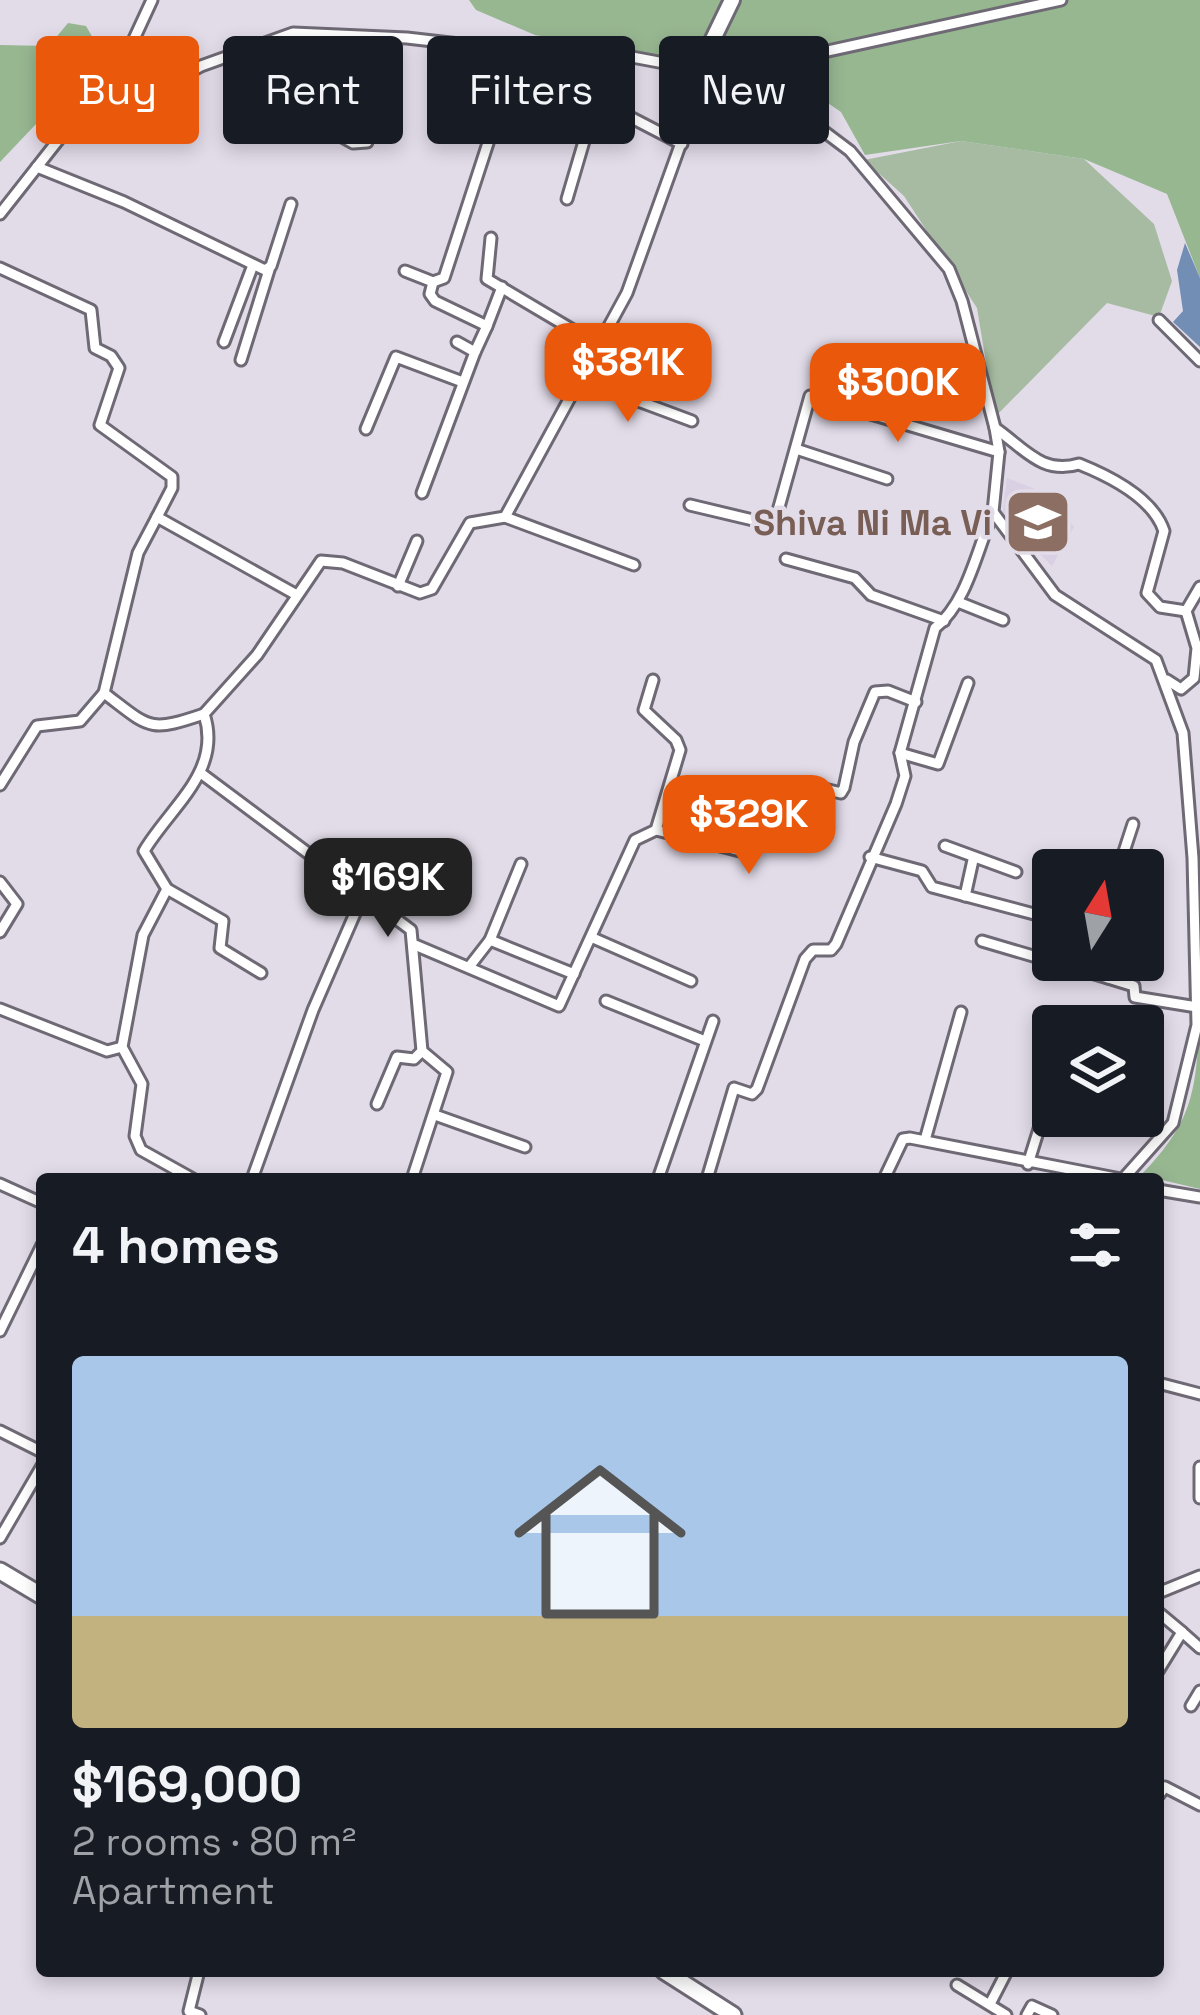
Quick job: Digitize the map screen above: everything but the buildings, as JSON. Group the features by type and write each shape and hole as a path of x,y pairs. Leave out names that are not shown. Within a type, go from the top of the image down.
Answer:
{"main road":[{"path":"0,1571 36,1592"},
{"path":"673,1977 733,2015"}],"street":[{"path":"135,36 152,0"},
{"path":"715,36 732,0"},
{"path":"829,51 1061,0"},
{"path":"286,36 340,36"},
{"path":"709,1173 734,1088 752,1094 758,1089 806,959 813,950 831,950 836,944 905,776 900,753 935,628 958,602 993,512 999,452 995,428 949,269 829,135"},
{"path":"0,214 59,144"},
{"path":"405,271 433,282 444,278 488,144"},
{"path":"567,199 583,144"},
{"path":"505,517 627,293 682,144"},
{"path":"37,167 269,270"},
{"path":"241,360 291,204"},
{"path":"491,238 488,279 600,346"},
{"path":"224,342 254,265"},
{"path":"0,268 91,310 95,347 112,356 118,368 100,424 172,477 172,488 138,553 104,693 80,721 37,727 0,785"},
{"path":"433,282 432,298 487,326"},
{"path":"422,493 457,410 460,381 502,287"},
{"path":"1159,320 1200,361"},
{"path":"457,342 475,352"},
{"path":"366,429 396,357 460,381"},
{"path":"862,363 888,368 880,415"},
{"path":"582,380 692,421"},
{"path":"690,505 770,528 809,396 999,452"},
{"path":"995,428 1047,466 1060,471 1079,464 1150,508 1164,531 1147,593 1160,607 1186,611"},
{"path":"796,448 866,476 887,479"},
{"path":"993,512 1055,595 1156,660 1183,733 1193,858 1197,1007 1173,1124 1128,1173"},
{"path":"104,693 145,723 164,729 203,714 257,655 295,593 321,562 343,563 420,592 432,589 470,523 505,517 634,565"},
{"path":"157,518 295,593"},
{"path":"398,586 417,541"},
{"path":"786,559 855,578 871,595 944,622"},
{"path":"1167,680 1181,688 1194,678 1197,649 1186,611 1200,587"},
{"path":"958,602 1003,620"},
{"path":"653,680 645,714 664,724 680,750 656,830"},
{"path":"900,753 938,764 968,683"},
{"path":"817,787 841,793 854,742 875,692 888,691 916,702"},
{"path":"203,714 208,744 202,774 144,851 167,889 223,921 220,948 262,973"},
{"path":"202,774 411,931 422,1051 447,1072 414,1173"},
{"path":"415,945 559,1006 635,839 656,830 752,854 788,791"},
{"path":"1125,849 1133,824"},
{"path":"945,846 1016,872"},
{"path":"870,856 922,871 932,887 1032,914"},
{"path":"964,896 974,860"},
{"path":"469,967 490,940 520,864"},
{"path":"0,883 17,904 0,932"},
{"path":"167,889 143,935 122,1048 142,1084 135,1136 141,1150 182,1173"},
{"path":"254,1173 313,1010 363,896"},
{"path":"592,938 691,980"},
{"path":"490,940 574,974"},
{"path":"982,941 1032,956"},
{"path":"1118,981 1134,986 1135,997 1142,1000 1197,1007"},
{"path":"606,1001 705,1041"},
{"path":"0,1009 107,1051 122,1048"},
{"path":"925,1140 961,1012"},
{"path":"660,1173 713,1021"},
{"path":"377,1104 397,1057 414,1059 422,1051"},
{"path":"435,1114 525,1147"},
{"path":"1020,1173 1034,1137"},
{"path":"887,1173 903,1138 1084,1173"},
{"path":"0,1184 36,1200"},
{"path":"1164,1191 1200,1197"},
{"path":"0,1331 36,1257"},
{"path":"1164,1385 1200,1394"},
{"path":"0,1431 36,1449"},
{"path":"1200,1467 1200,1498"},
{"path":"0,1538 36,1476"},
{"path":"1164,1591 1200,1576"},
{"path":"1164,1617 1200,1648"},
{"path":"1164,1661 1182,1632"},
{"path":"1191,1706 1200,1690"},
{"path":"1164,1788 1200,1805"},
{"path":"198,1977 189,2011 200,2015"},
{"path":"990,2004 1004,1977"},
{"path":"957,1984 1006,2015"},
{"path":"1027,2015 1032,2006 1052,2015"}],"shaded area":[{"name":"Shiva Ni Ma Vi","path":"1007,478 1053,496 1074,527 1052,566 1002,517"}],"green space":[{"path":"469,0 1200,0 1200,278 1167,194 1084,159 961,141 865,155 841,112 829,104 829,36 659,36 659,56 635,52 635,36 541,36 476,10"},
{"path":"68,23 86,26 92,36 57,36"},
{"path":"0,45 36,46 36,124 0,162"},
{"path":"961,141 1084,159 1154,224 1172,281 1159,317 1107,303 995,417 977,308 904,196 864,160"},
{"path":"1200,1012 1200,1189 1164,1180 1164,1173 1143,1173 1183,1119 1197,1061"}],"water":[{"path":"1185,243 1200,278 1200,347 1173,322 1183,311 1177,270"}],"place":[{"name":"Shiva Ni Ma Vi","path":"1038,522"}]}
